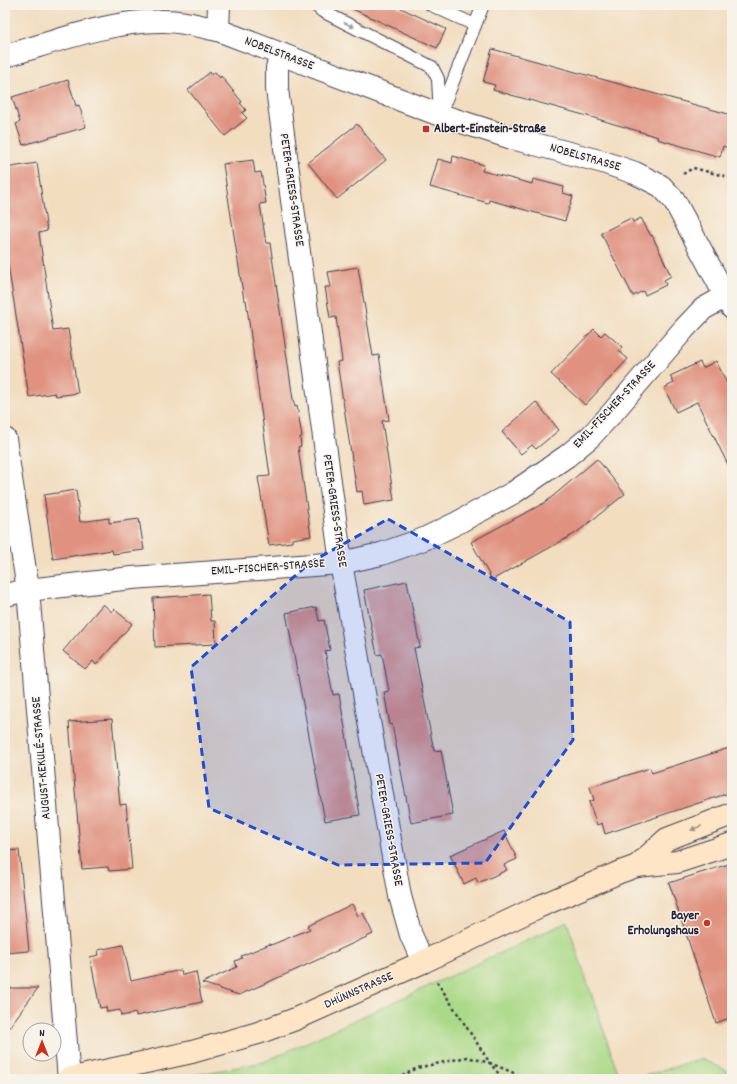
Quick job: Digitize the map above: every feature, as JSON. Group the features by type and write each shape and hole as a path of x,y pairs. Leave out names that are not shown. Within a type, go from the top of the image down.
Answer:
{"main road":[{"name":"DHÜNNSTRASSE","path":"637,866 667,839 732,814"},
{"name":"DHÜNNSTRASSE","path":"68,1079 192,1052 258,1033 293,1020 423,962 538,907 637,866 676,862 732,844"}],"street":[{"path":"5,56 114,25 138,22 162,20 218,30 219,5"},
{"name":"NOBELSTRASSE","path":"218,30 440,115 512,138 603,162 635,173 661,186 674,200 729,302"},
{"name":"PETER-GRIESS-STRASSE","path":"281,54 277,68 278,89 341,563 400,896 411,935 423,962"},
{"name":"EMIL-FISCHER-STRASSE","path":"5,595 28,590 132,578 341,563 381,554 424,538 455,524 513,493 567,456 590,437 609,417 703,309 729,302"},
{"name":"AUGUST-KEKULÉ-STRASSE","path":"5,439 28,590 68,1079"}],"lane":[{"path":"315,5 322,11 432,67 438,79 440,115"},
{"path":"431,5 475,25"},
{"path":"440,115 483,5"}],"path":[{"path":"661,186 693,168 732,178"},
{"path":"423,962 490,1063 503,1079"},
{"path":"396,1079 417,1068 468,1057 490,1063 528,1079"}],"highlighted area":[{"path":"388,519 570,622 573,740 485,863 338,865 209,808 191,667 311,562"}],"green space":[{"path":"567,922 620,1079 175,1079 264,1062"},
{"path":"701,1059 732,1073 732,1079 634,1079"}],"building":[{"path":"344,5 394,5 446,29 437,48"},
{"path":"492,49 732,115 732,134 728,148 723,146 720,157 657,139 658,137 591,117 493,90 495,85 483,82"},
{"path":"210,72 211,75 215,72 220,78 221,76 242,102 240,103 246,110 242,113 247,118 225,136 188,90"},
{"path":"68,80 76,106 79,105 86,127 23,145 16,124 20,122 12,97"},
{"path":"357,124 386,160 337,199 308,163"},
{"path":"453,156 484,165 482,171 532,184 533,179 564,187 563,193 573,196 565,221 489,200 488,203 430,187 438,159 452,163"},
{"path":"253,160 255,173 261,172 266,203 260,204 266,243 270,243 293,399 295,407 297,406 302,437 300,437 301,446 298,447 311,536 292,539 292,542 269,545 258,477 270,476 246,300 244,300 223,164"},
{"path":"37,163 47,231 39,233 53,331 68,329 78,393 56,396 55,393 29,397 5,246 5,168"},
{"path":"631,218 633,222 641,218 651,236 652,235 671,276 664,280 666,285 645,295 643,291 633,296 601,233"},
{"path":"358,267 373,356 379,355 389,420 382,421 394,500 364,505 362,491 357,492 337,362 342,361 336,317 330,318 325,287 331,287 328,272"},
{"path":"594,329 601,336 605,332 622,347 619,351 628,359 585,405 551,374"},
{"path":"716,361 732,393 732,473 697,402 676,412 664,388 674,383 670,376 700,362 703,368"},
{"path":"536,402 559,430 536,449 532,445 521,454 502,432"},
{"path":"597,459 625,494 576,533 492,580 471,542 546,502"},
{"path":"76,490 80,522 109,518 109,523 139,519 144,550 113,554 112,550 53,559 44,495"},
{"path":"407,581 420,647 414,648 434,751 441,750 453,815 411,823 392,724 390,725 384,692 389,691 382,654 377,655 364,590"},
{"path":"209,594 211,621 215,621 216,644 155,647 153,598"},
{"path":"103,604 112,612 114,609 132,624 96,665 93,661 85,669 63,651"},
{"path":"316,607 319,621 324,620 330,650 325,651 333,695 339,694 360,815 325,821 286,613"},
{"path":"112,719 120,805 126,804 132,869 109,871 108,867 82,869 69,722"},
{"path":"732,747 732,792 605,834 602,823 597,825 589,802 594,800 590,787 650,768 652,773"},
{"path":"504,831 517,859 504,865 507,870 478,883 476,878 464,884 450,855"},
{"path":"19,850 29,951 6,953 5,851"},
{"name":"Bayer Erholungshaus","path":"732,863 732,1017 716,1023 669,883"},
{"path":"352,904 358,916 363,913 373,934 239,995 202,983 237,967 235,961 242,958 241,956 310,929 308,926"},
{"path":"123,945 131,981 181,970 182,975 196,972 202,1002 136,1016 136,1013 121,1016 120,1010 107,1012 106,1007 100,1008 90,957 99,955 98,950"},
{"path":"5,988 38,988 5,1033"}],"place":[{"name":"Albert-Einstein-Straße","path":"426,129"},
{"name":"Bayer Erholungshaus","path":"707,923"}]}
